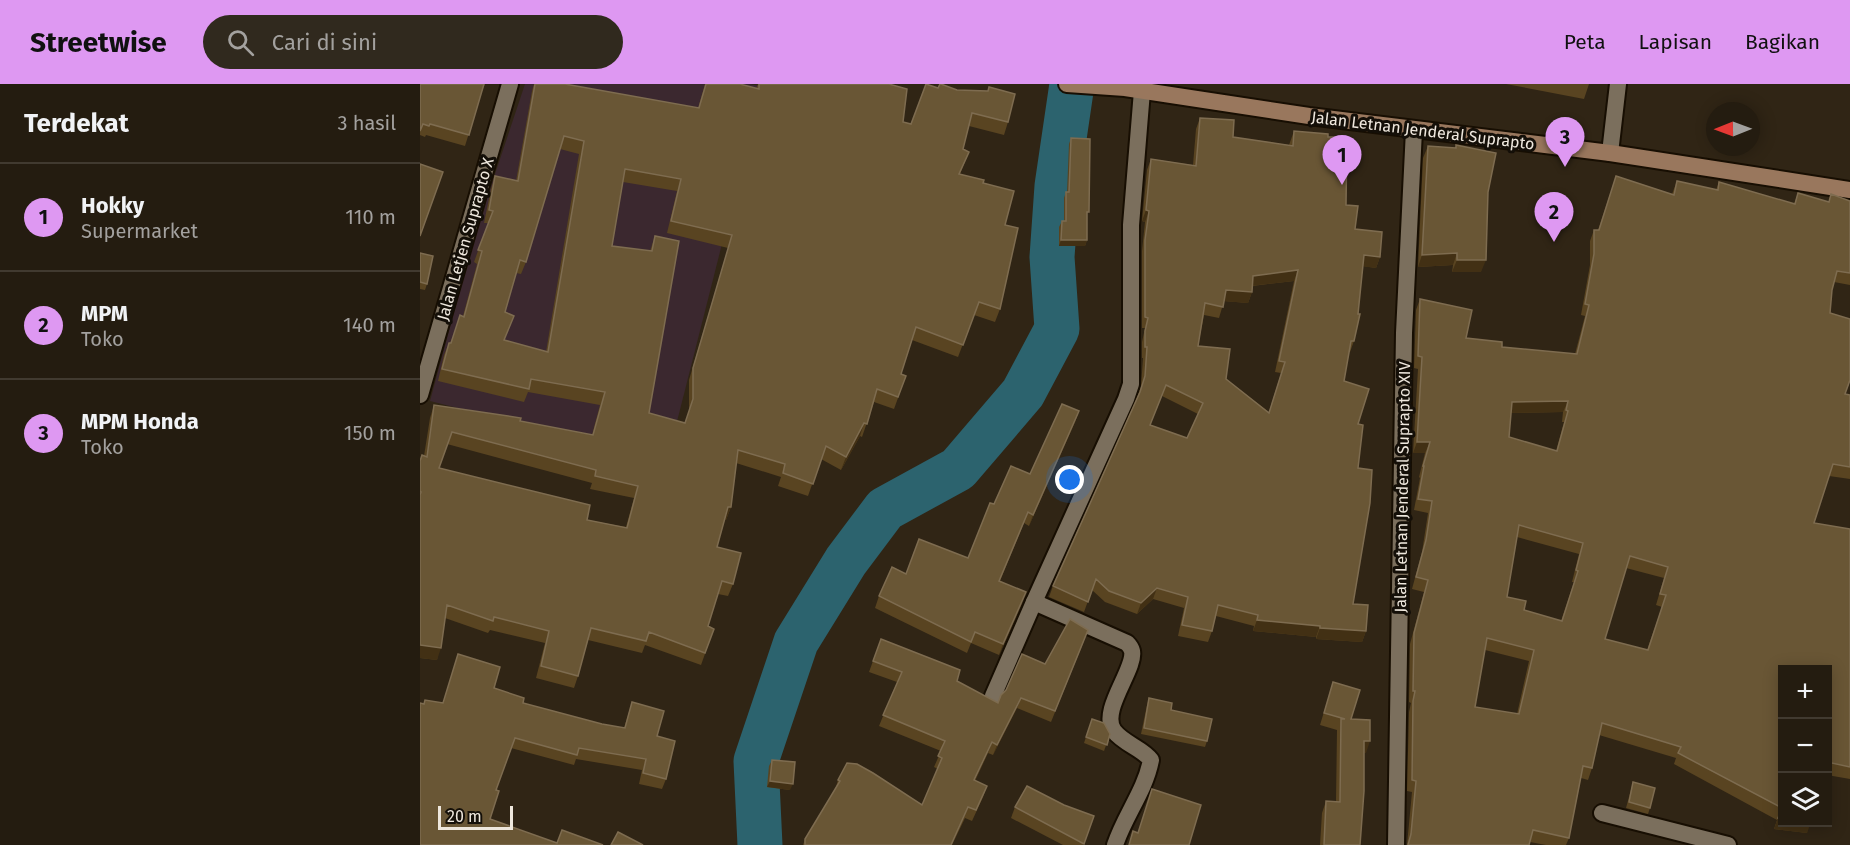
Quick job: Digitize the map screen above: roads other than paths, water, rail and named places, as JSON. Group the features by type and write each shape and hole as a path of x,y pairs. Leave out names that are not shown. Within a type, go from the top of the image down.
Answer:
{"main road":[{"name":"Jalan Letnan Jenderal Suprapto","path":"1067,84 1125,88 1414,130 1610,153 1850,190"}],"street":[{"name":"Jalan Letjen Suprapto X","path":"420,395 510,84"},
{"path":"1610,153 1618,84"},
{"path":"993,696 1131,384 1131,225 1142,91"},
{"name":"Jalan Letnan Jenderal Suprapto XIV","path":"1396,845 1404,333 1414,130"},
{"path":"1034,602 1127,643 1132,649 1132,658 1117,693 1111,722 1114,731 1146,753 1151,760 1148,778 1120,830 1115,845"},
{"path":"1602,813 1728,845"}],"waterway":[{"path":"760,845 756,761 796,642 846,561 885,509 958,469 1023,393 1057,329 1052,257 1057,186 1072,84"}],"place":[{"name":"MPM Honda","path":"1565,167"},
{"name":"Hokky","path":"1342,185"},
{"name":"MPM","path":"1554,242"}]}
